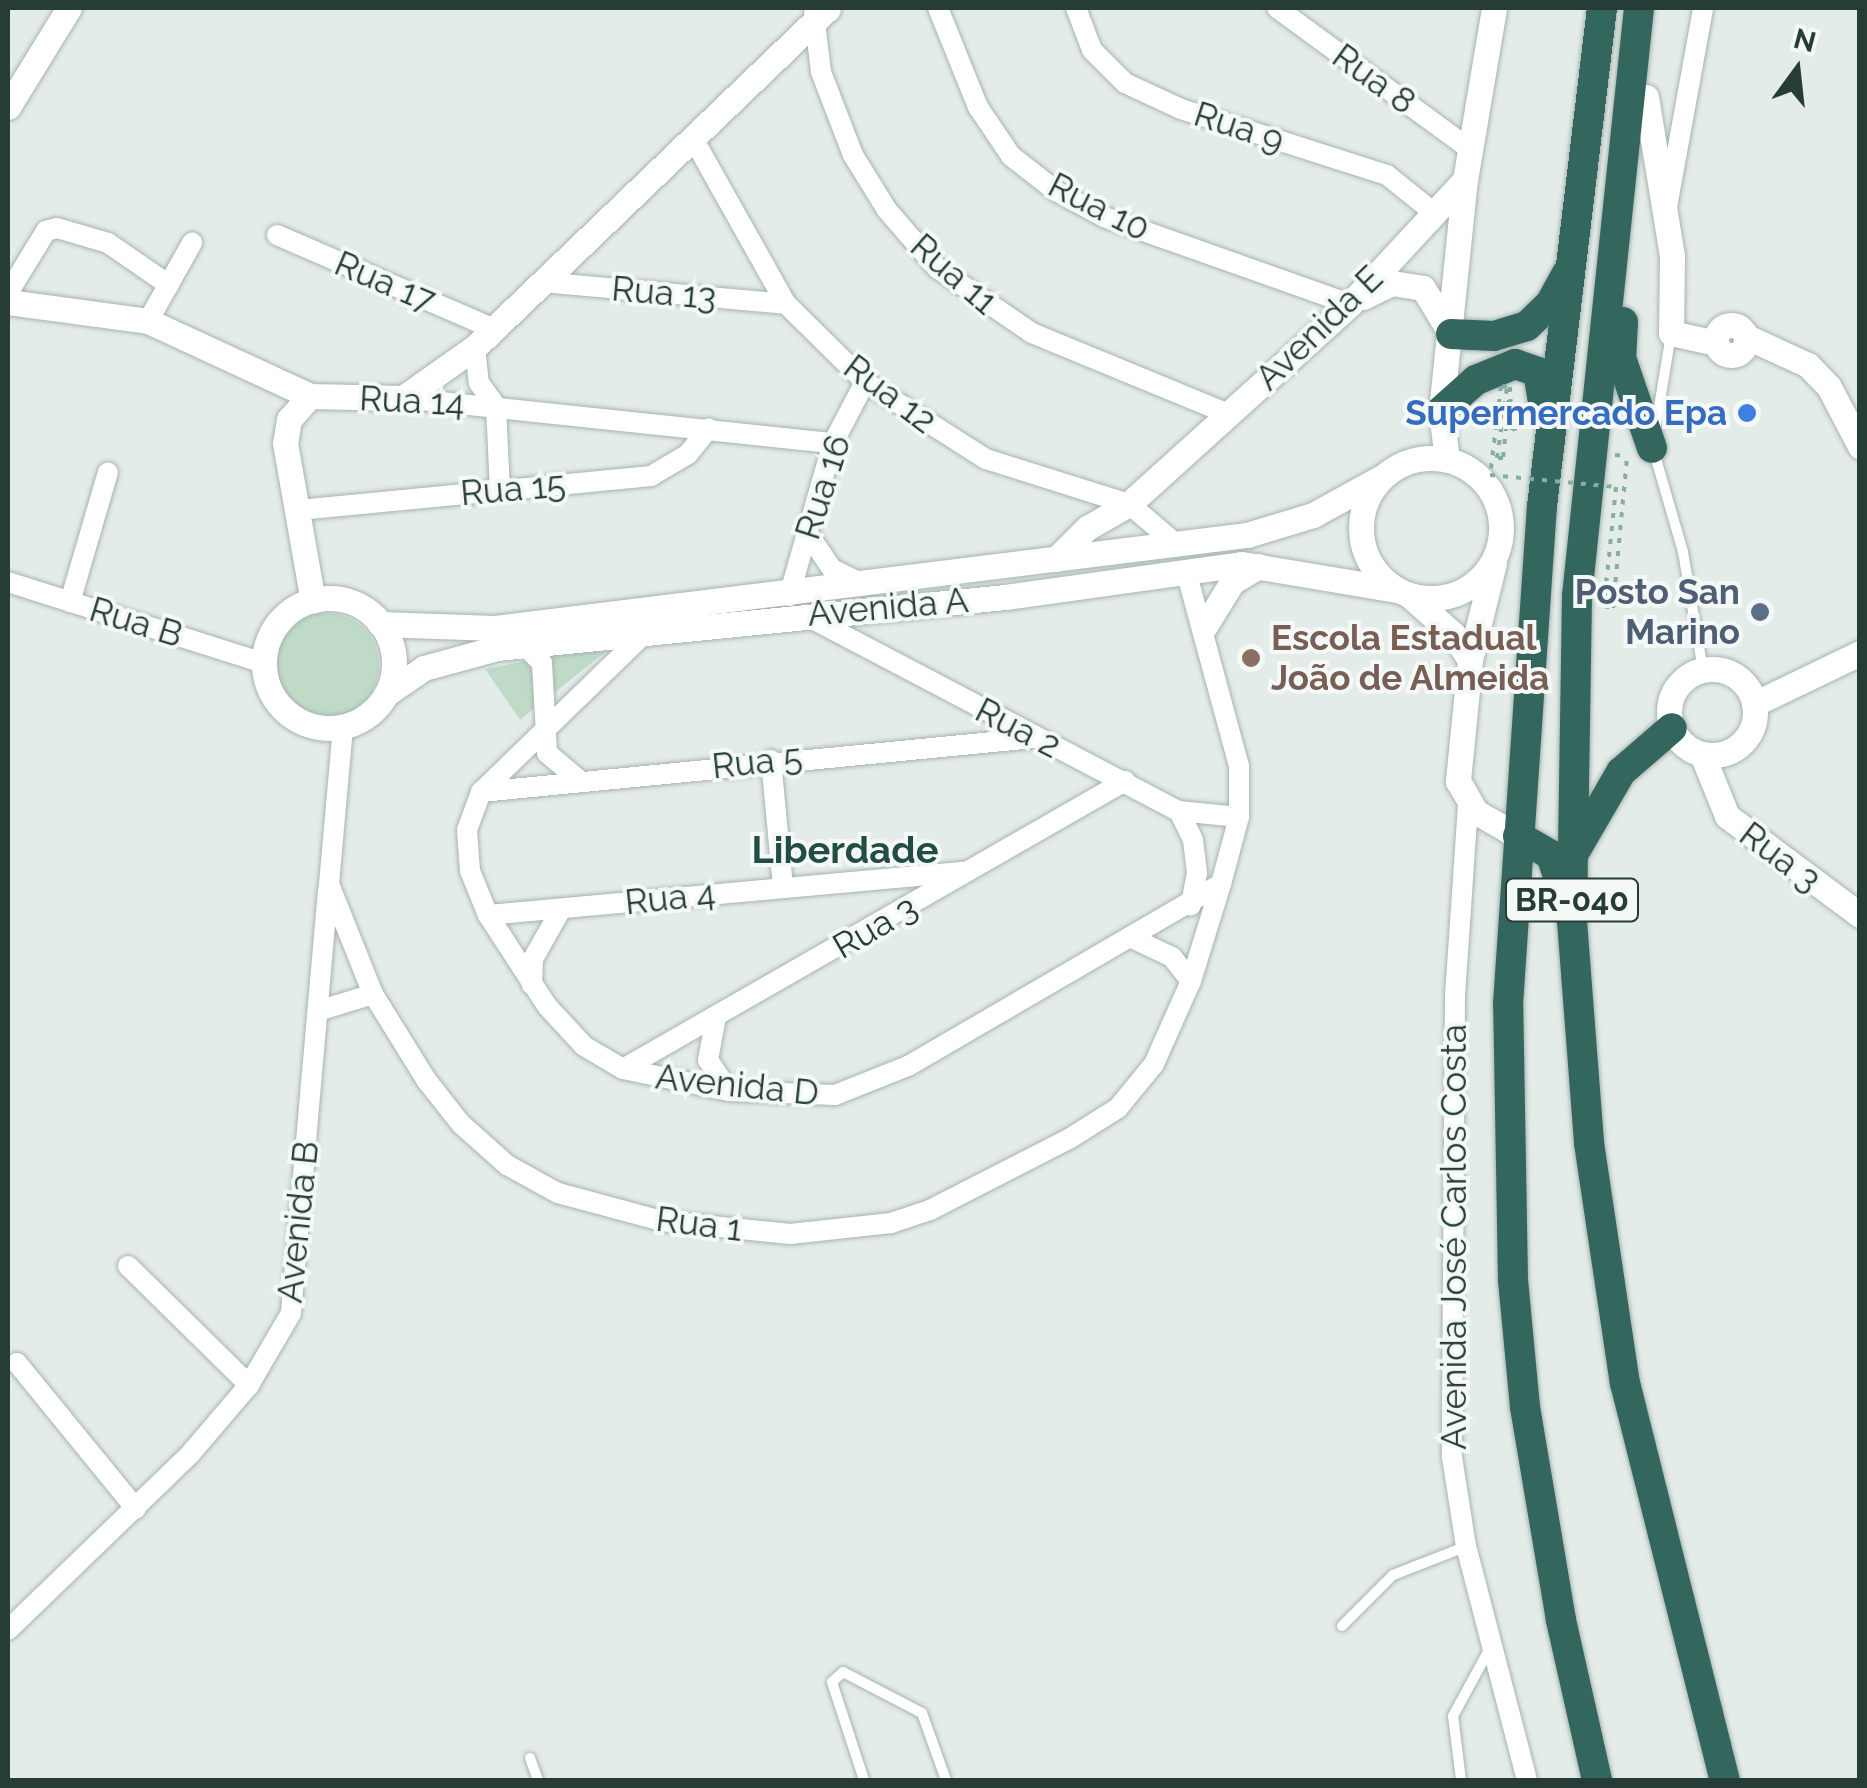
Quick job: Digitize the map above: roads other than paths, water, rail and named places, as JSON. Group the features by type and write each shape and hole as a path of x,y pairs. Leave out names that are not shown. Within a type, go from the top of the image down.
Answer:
{"highway":[{"name":"BR-040","path":"1597,1780 1543,1526 1518,1348 1508,1004 1542,506 1576,252 1602,8"},
{"name":"BR-040","path":"1639,8 1578,596 1572,921 1589,1143 1625,1383 1724,1780"},
{"path":"1640,452 1620,358 1656,8"},
{"path":"1451,334 1494,336 1527,326 1550,304 1576,252"},
{"path":"1441,411 1497,368 1515,364 1538,372 1545,402 1542,506"},
{"path":"1573,856 1621,772 1672,728"},
{"path":"1518,836 1551,855 1572,921"}],"street":[{"path":"8,107 69,8"},
{"name":"Rua 10","path":"938,8 978,107 1011,156 1056,191 1104,217 1350,304"},
{"name":"Rua 9","path":"1076,8 1092,50 1124,83 1181,109 1387,175 1434,212"},
{"name":"Rua 8","path":"1277,8 1472,150"},
{"path":"1447,460 1441,411 1465,180 1492,8"},
{"path":"1666,209 1702,8"},
{"path":"404,398 484,338 694,140 818,12"},
{"name":"Rua 11","path":"818,12 820,72 853,155 887,210 937,268 1032,333 1229,414"},
{"path":"1646,96 1666,209 1671,333 1711,338 1734,355 1752,342 1808,365 1830,387 1860,446"},
{"name":"Rua 12","path":"694,140 786,304 864,382 986,460 1129,504 1174,543"},
{"name":"Avenida E","path":"1056,558 1087,528 1129,504 1350,304 1465,180"},
{"path":"8,293 46,231 56,228 108,243 168,285"},
{"name":"Rua 17","path":"277,235 484,338"},
{"path":"148,320 192,242"},
{"name":"Rua 13","path":"541,282 786,304"},
{"path":"1350,304 1406,282 1424,288 1451,334"},
{"name":"Rua 14","path":"8,302 148,320 310,396 404,398 496,406 833,444"},
{"path":"484,338 479,383 496,406 500,491"},
{"name":"Rua 16","path":"797,606 806,532 833,444 864,382"},
{"path":"310,396 289,419 285,443 313,601"},
{"path":"1441,411 1368,494 1361,537 1374,568 1453,634 1470,660"},
{"name":"Rua 15","path":"299,510 651,476 688,454 709,428"},
{"path":"1391,470 1447,460 1487,485 1500,518 1496,553 1466,588 1444,596 1402,591"},
{"name":"Avenida A","path":"386,694 424,668 522,644 646,632 797,606 872,585 1247,535 1313,515 1391,470"},
{"path":"70,602 108,472"},
{"path":"806,532 832,570 872,585"},
{"name":"Avenida José Carlos Costa","path":"1496,553 1470,660 1458,781 1468,805 1455,995 1450,1420 1466,1546 1527,1780"},
{"path":"1056,558 1064,588"},
{"path":"1205,626 1232,582 1258,566"},
{"name":"Avenida A","path":"380,624 495,628 1064,588 1186,571 1258,566 1402,591"},
{"path":"1186,571 1205,626 1239,766 1239,817 1222,884"},
{"name":"Rua B","path":"8,582 263,662"},
{"path":"313,601 348,602 380,624 394,659 386,694 364,718 342,727 308,725 290,716 266,683 263,662 276,624 313,601"},
{"name":"Rua 2","path":"797,606 1034,738 1178,811 1239,817"},
{"name":"Avenida D","path":"646,632 545,725 481,792 467,830 470,870 488,915 532,985 584,1046 623,1069 729,1091 836,1096 872,1085 1134,939 1222,884"},
{"path":"522,644 542,663 545,725 554,764 579,780"},
{"path":"1752,697 1860,654"},
{"path":"1703,670 1730,673 1752,697 1742,743 1709,754 1672,728 1671,699 1678,686 1703,670"},
{"name":"Rua 1","path":"342,727 329,884 373,994 461,1124 506,1165 610,1210 790,1234 874,1226 930,1210 1070,1139 1141,1084 1191,982 1222,884"},
{"name":"Rua 5","path":"481,792 770,760 1034,738"},
{"name":"Rua 3","path":"1709,754 1714,789 1727,816 1860,915"},
{"path":"770,760 783,886"},
{"name":"Rua 3","path":"623,1069 1125,781"},
{"path":"1468,805 1518,836"},
{"path":"1178,811 1193,840 1197,873 1191,905"},
{"name":"Rua 4","path":"488,915 972,871"},
{"name":"Avenida B","path":"8,1630 136,1509 249,1385 277,1344 298,1290 329,884"},
{"path":"532,985 533,959 560,910"},
{"path":"1134,939 1172,956 1191,982"},
{"path":"318,1011 373,994"},
{"path":"716,1017 708,1060 729,1091"},
{"path":"128,1266 249,1385"},
{"path":"17,1363 136,1509"}],"lane":[{"path":"1671,333 1640,452 1683,552 1703,670"},
{"path":"1342,1626 1393,1576 1466,1546"},
{"path":"1461,1780 1454,1716 1492,1643"},
{"path":"864,1780 832,1682 843,1672 922,1713 946,1780"},
{"path":"530,1758 538,1780"}],"place":[{"name":"Supermercado Epa","path":"1747,413"},
{"name":"Posto San Marino","path":"1760,612"},
{"name":"Escola Estadual João de Almeida","path":"1251,658"}],"district":[{"name":"Liberdade","path":"845,850"}]}
